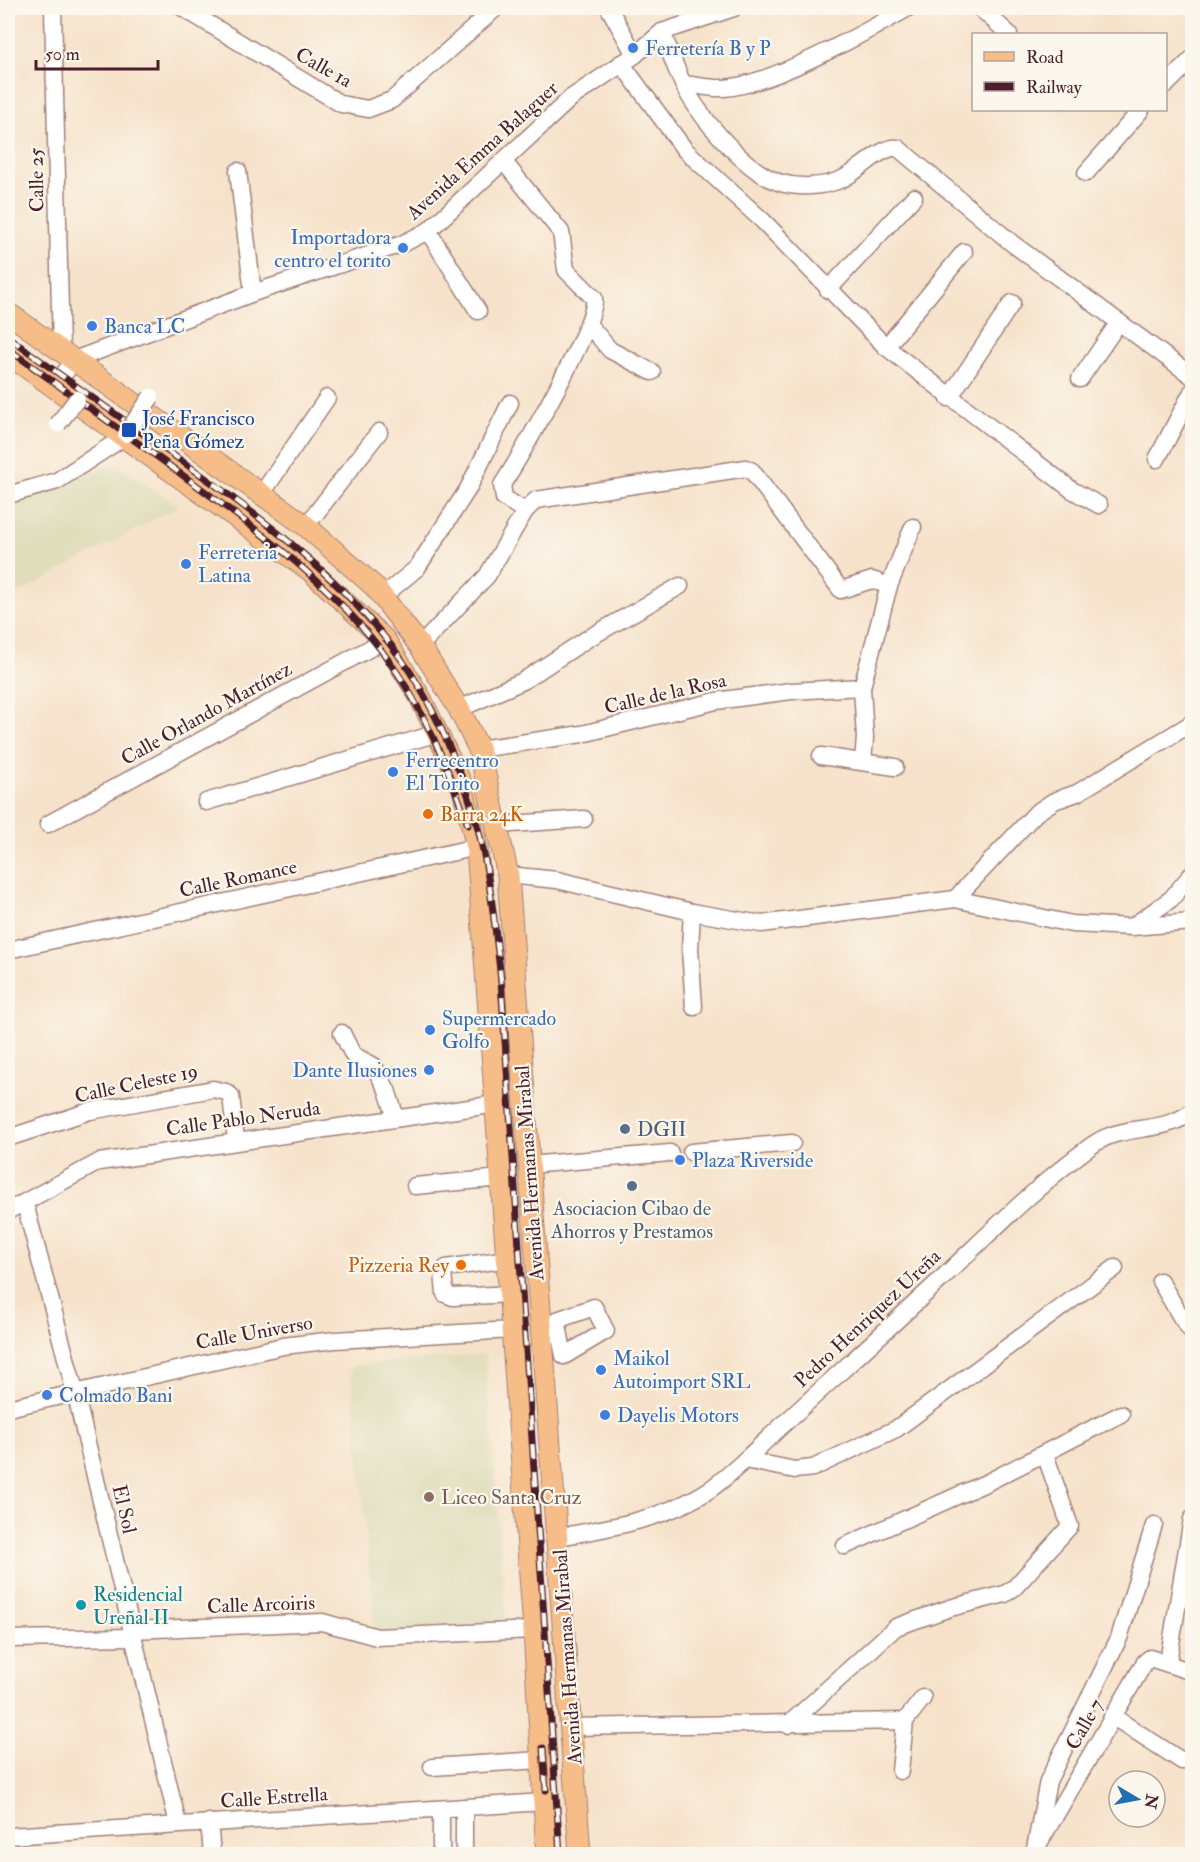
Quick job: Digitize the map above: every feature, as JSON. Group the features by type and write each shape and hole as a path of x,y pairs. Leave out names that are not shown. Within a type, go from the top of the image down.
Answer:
{"main road":[{"name":"Avenida Hermanas Mirabal","path":"8,313 306,526 382,597 420,646 459,709 479,749 508,875 528,1165 550,1331 558,1537 580,1854"},
{"name":"Avenida Hermanas Mirabal","path":"8,354 311,571 385,640 420,698 462,785 477,848 511,1294 547,1854"}],"street":[{"name":"Calle 25","path":"53,8 67,356"},
{"name":"Calle 1a","path":"183,8 341,104 368,109 392,99 496,8"},
{"path":"609,8 628,59 685,150 763,221 886,347 949,398 1072,490 1100,505"},
{"name":"Avenida Emma Balaguer","path":"67,356 402,244 428,231 570,98 662,33 734,8"},
{"path":"683,84 724,88 747,83 819,54 908,8"},
{"path":"980,8 1008,33"},
{"path":"662,33 683,84 700,113 726,143 760,172 779,183 800,186 840,180 865,167 883,150 890,147 906,153 1013,244 1192,376"},
{"path":"1167,84 1192,59"},
{"path":"1086,174 1140,111"},
{"path":"504,162 561,232 566,270 594,298 596,303 589,325 526,446 502,486 504,498 525,511"},
{"path":"238,171 253,293"},
{"path":"828,290 914,196"},
{"path":"428,231 478,311"},
{"path":"886,347 964,252"},
{"path":"949,398 1012,303"},
{"path":"1080,379 1119,322"},
{"path":"589,325 610,350 652,372"},
{"path":"54,388 67,356"},
{"path":"1157,459 1192,392"},
{"path":"8,495 57,481 125,436 151,397"},
{"path":"261,495 327,398"},
{"path":"58,424 77,399"},
{"path":"382,597 417,568 468,489 510,403"},
{"path":"306,526 379,432"},
{"path":"420,646 487,576 525,511 541,498 748,468 841,590 872,580 889,586"},
{"path":"863,761 865,738 862,687 889,586 913,527"},
{"path":"459,709 523,681 587,639 680,586"},
{"name":"Calle Orlando Martínez","path":"48,824 385,640"},
{"name":"Calle de la Rosa","path":"479,749 582,734 716,701 791,691 862,687"},
{"path":"955,899 1036,813 1054,801 1077,793 1192,723"},
{"path":"206,802 438,733"},
{"path":"821,756 895,767"},
{"path":"498,825 584,819"},
{"name":"Calle Romance","path":"8,950 477,848"},
{"path":"1132,927 1171,899 1192,874"},
{"path":"508,875 557,880 692,912 760,924 955,899 1072,924 1132,927 1192,922"},
{"path":"692,912 690,949 694,1007"},
{"path":"342,1033 353,1055 374,1066 387,1090 396,1118"},
{"name":"Calle Celeste 19","path":"8,1138 90,1111 213,1089 226,1092 231,1096 236,1140"},
{"name":"Calle Pablo Neruda","path":"8,1211 25,1204 99,1162 236,1140 497,1104"},
{"name":"Pedro Henriquez Ureña","path":"558,1537 626,1525 695,1498 746,1460 999,1224 1092,1145 1114,1132 1150,1130 1176,1123 1192,1112"},
{"path":"691,1152 792,1143"},
{"path":"528,1165 670,1153"},
{"path":"415,1186 502,1178"},
{"name":"El Sol","path":"25,1204 75,1392 178,1824"},
{"path":"508,1259 446,1268 443,1272 445,1294 453,1297 511,1294"},
{"path":"746,1460 795,1470 813,1468 897,1429 1115,1268"},
{"path":"1161,1281 1192,1332"},
{"name":"Calle Universo","path":"8,1408 283,1346 335,1340 513,1330"},
{"path":"845,1546 1045,1454 1121,1414"},
{"path":"788,1725 896,1627 950,1608 1005,1594 1030,1571 1070,1526 1045,1454"},
{"path":"1192,1519 1168,1662 1192,1672"},
{"path":"1034,1854 1048,1781 1119,1638 1154,1525"},
{"name":"Calle Arcoiris","path":"8,1639 322,1622 375,1637 534,1630"},
{"name":"Calle 7","path":"1034,1854 1112,1716 1150,1658 1168,1662"},
{"path":"900,1771 905,1721 923,1698"},
{"path":"1112,1716 1182,1761"},
{"path":"572,1728 905,1721"},
{"path":"432,1767 541,1760"},
{"name":"Calle Estrella","path":"8,1836 543,1802"},
{"path":"464,1807 464,1854"},
{"path":"441,1809 441,1854"},
{"path":"209,1822 213,1854"}],"shaded area":[{"path":"113,464 179,506 8,599 8,505"},
{"name":"Liceo Santa Cruz","path":"485,1354 507,1627 375,1634 351,1366"}],"railway":[{"path":"8,337 262,520 293,545 351,599 378,629 412,675 438,722 466,789 485,860 501,980 560,1854"},
{"path":"8,349 236,514 289,556 339,603 384,654 411,694 433,736 468,825"},
{"path":"543,1748 546,1790"}],"place":[{"name":"Ferretería B y P","path":"633,48"},
{"name":"Importadora centro el torito","path":"403,248"},
{"name":"Banca LC","path":"92,326"},
{"name":"José Francisco Peña Gómez","path":"129,430"},
{"name":"Ferreteria Latina","path":"186,564"},
{"name":"Ferrecentro El Torito","path":"393,772"},
{"name":"Barra 24K","path":"428,814"},
{"name":"Supermercado Golfo","path":"430,1030"},
{"name":"Dante Ilusiones","path":"429,1070"},
{"name":"DGII","path":"625,1129"},
{"name":"Plaza Riverside","path":"680,1160"},
{"name":"Asociacion Cibao de Ahorros y Prestamos","path":"632,1186"},
{"name":"Pizzeria Rey","path":"461,1265"},
{"name":"Maikol Autoimport SRL","path":"601,1370"},
{"name":"Colmado Bani","path":"47,1395"},
{"name":"Dayelis Motors","path":"605,1415"},
{"name":"Liceo Santa Cruz","path":"429,1497"},
{"name":"Residencial Ureñal II","path":"81,1605"}]}
